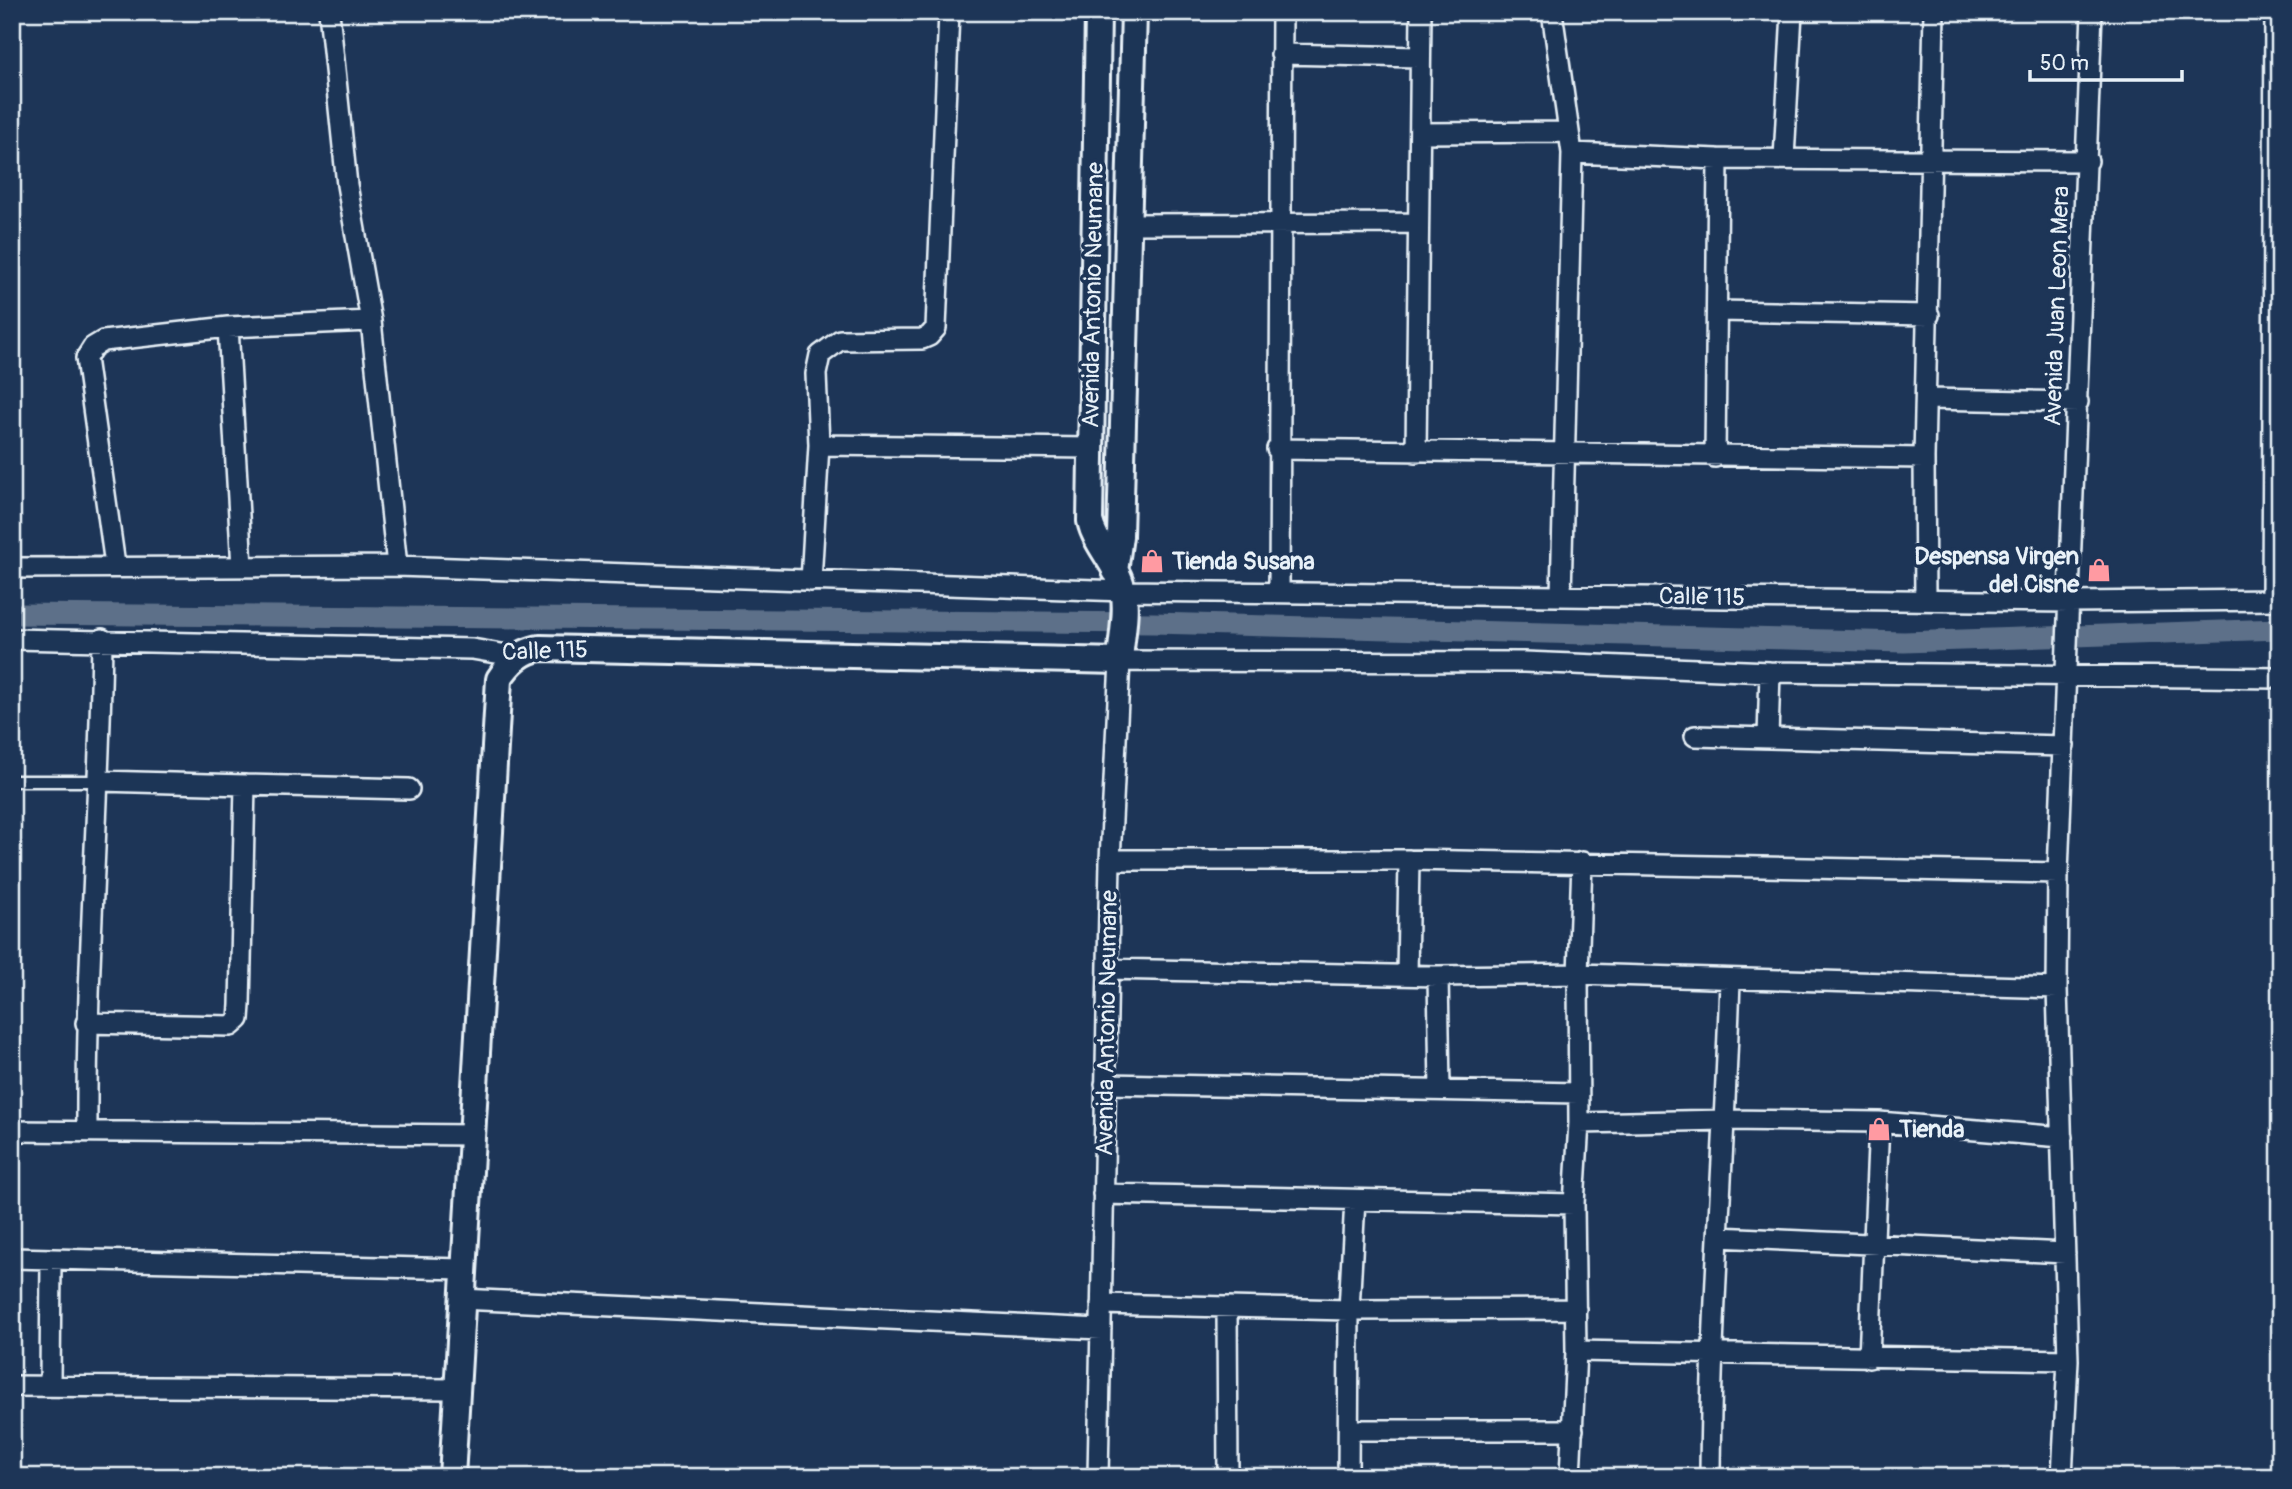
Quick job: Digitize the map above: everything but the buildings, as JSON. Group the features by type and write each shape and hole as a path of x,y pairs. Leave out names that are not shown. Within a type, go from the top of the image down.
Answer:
{"street":[{"path":"329,12 347,185 371,321 397,566"},
{"path":"811,581 819,445 817,364 825,348 840,340 922,339 936,328 949,12"},
{"name":"Avenida Antonio Neumane","path":"1098,12 1090,521 1095,541 1121,586"},
{"name":"Avenida Antonio Neumane","path":"1098,1477 1110,860 1121,656 1120,536 1134,12"},
{"path":"1279,592 1282,12"},
{"path":"1416,452 1421,12"},
{"path":"1552,12 1572,153 1561,595"},
{"path":"1784,158 1792,12"},
{"path":"1925,600 1924,458 1934,12"},
{"name":"Avenida Juan Leon Mera","path":"2062,1477 2068,1360 2057,988 2058,873 2092,12"},
{"path":"2275,12 2276,600"},
{"path":"1281,54 1419,57"},
{"path":"1420,134 1569,132"},
{"path":"1572,153 1718,159 2088,161"},
{"path":"1715,457 1718,159"},
{"path":"1127,224 1418,223"},
{"path":"1717,311 1929,315"},
{"path":"115,565 86,358 93,347 103,341 228,327 371,321"},
{"path":"228,327 242,568"},
{"path":"1927,399 2078,402"},
{"path":"819,445 1090,448"},
{"path":"1278,449 1924,458"},
{"name":"Calle 115","path":"12,568 115,565 242,568 397,566 811,581 1121,586 1279,592 1925,600 2069,612 2276,600"},
{"name":"Calle 115","path":"12,639 472,649 519,657 530,649 541,648 1121,656"},
{"path":"87,1130 86,1023 100,781 102,639"},
{"path":"1121,656 1524,662 1770,672 2066,670 2280,678"},
{"path":"452,1477 455,1389 474,1135 499,679 508,664 519,657"},
{"path":"1768,737 1770,672"},
{"path":"1695,736 2064,746"},
{"path":"100,781 409,789"},
{"path":"86,1023 231,1026 239,1019 244,785"},
{"path":"1110,860 1583,862 2058,873"},
{"path":"1407,975 1409,860"},
{"path":"1570,1477 1576,1350 1574,1205 1579,1123 1578,974 1583,862"},
{"path":"1108,969 1438,976 1578,974 2057,988"},
{"path":"1438,976 1440,1089"},
{"path":"1710,1477 1711,1353 1726,1120 1730,979"},
{"path":"1105,1083 1578,1093"},
{"path":"1579,1123 1726,1120 1879,1122 2062,1136"},
{"path":"1869,1358 1876,1245 1879,1122"},
{"path":"12,1131 474,1135"},
{"path":"1103,1194 1197,1194 1574,1205"},
{"path":"1348,1477 1349,1310 1355,1200"},
{"path":"1718,1237 2065,1253"},
{"path":"12,1258 463,1269"},
{"path":"50,1385 51,1259"},
{"path":"461,1299 1101,1329"},
{"path":"1101,1304 1349,1310 1576,1309"},
{"path":"1227,1308 1228,1477"},
{"path":"1576,1350 2068,1360"},
{"path":"12,1386 455,1389"},
{"path":"1349,1430 1573,1430"}],"lane":[{"path":"14,780 100,781"}],"waterway":[{"path":"12,614 1153,623 1904,642 2280,629"}],"place":[{"name":"Tienda Susana","path":"1152,561"},
{"name":"Despensa Virgen del Cisne","path":"2099,570"},
{"name":"Tienda","path":"1879,1129"}]}
